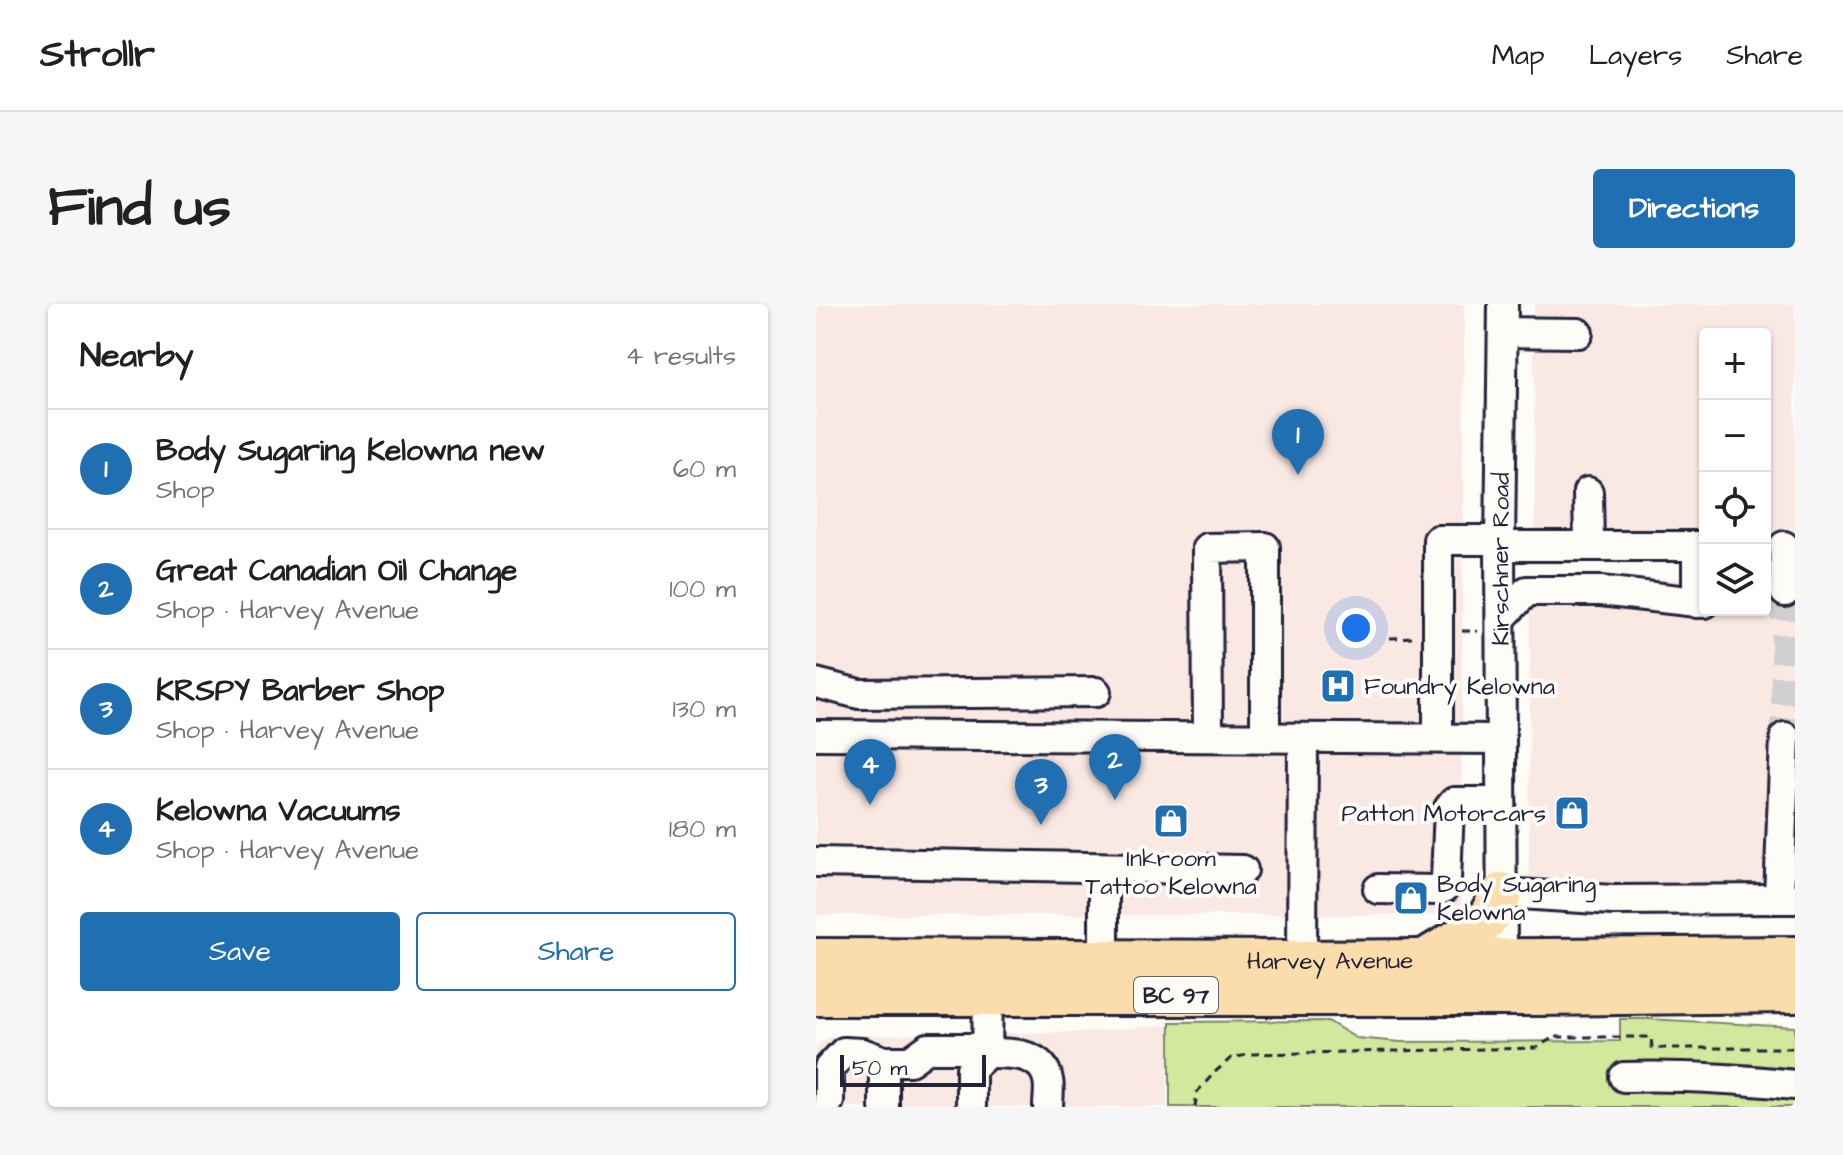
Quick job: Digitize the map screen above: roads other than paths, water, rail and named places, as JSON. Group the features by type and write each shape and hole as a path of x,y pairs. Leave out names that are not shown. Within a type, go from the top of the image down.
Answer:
{"highway":[{"path":"1426,959 1480,926 1502,893"},
{"name":"Harvey Avenue","path":"826,951 1104,960 1795,957"},
{"name":"Harvey Avenue","path":"816,995 1776,992 1795,1004"},
{"path":"816,1025 878,995"}],"street":[{"path":"1503,318 1578,333"},
{"name":"Kirschner Road","path":"1502,958 1501,739 1489,625 1500,543 1503,318"},
{"path":"1588,492 1601,591"},
{"path":"1438,738 1438,540 1699,546"},
{"path":"1781,546 1785,592"},
{"path":"1208,737 1207,548 1265,547 1265,737"},
{"path":"1489,625 1527,591 1601,591 1699,603"},
{"path":"816,683 859,694 1096,692"},
{"path":"816,735 1501,739"},
{"path":"1502,893 1613,900 1787,899 1785,737"},
{"path":"1302,961 1303,738"},
{"path":"1378,889 1444,888 1449,808 1454,802 1501,802"},
{"path":"816,862 1243,870"},
{"path":"1104,868 1104,960"},
{"path":"1473,994 1502,958"},
{"path":"971,1107 971,1069 987,1050 988,995"},
{"path":"829,1101 829,1068 844,1052 862,1053 884,1061 910,1061 928,1048 1015,1053 1036,1060 1048,1078 1048,1107"},
{"path":"884,1061 884,1107"},
{"path":"1624,1077 1731,1078 1795,1085"}],"tunnel":[{"path":"1785,592 1785,737"}],"place":[{"name":"Body Sugaring Kelowna new","path":"1298,475"},
{"name":"Foundry Kelowna","path":"1338,686"},
{"name":"Great Canadian Oil Change","path":"1115,800"},
{"name":"Kelowna Vacuums","path":"870,805"},
{"name":"Patton Motorcars","path":"1572,813"},
{"name":"Inkroom Tattoo Kelowna","path":"1171,821"},
{"name":"KRSPY Barber Shop","path":"1041,825"},
{"name":"Body Sugaring Kelowna","path":"1411,898"}]}
